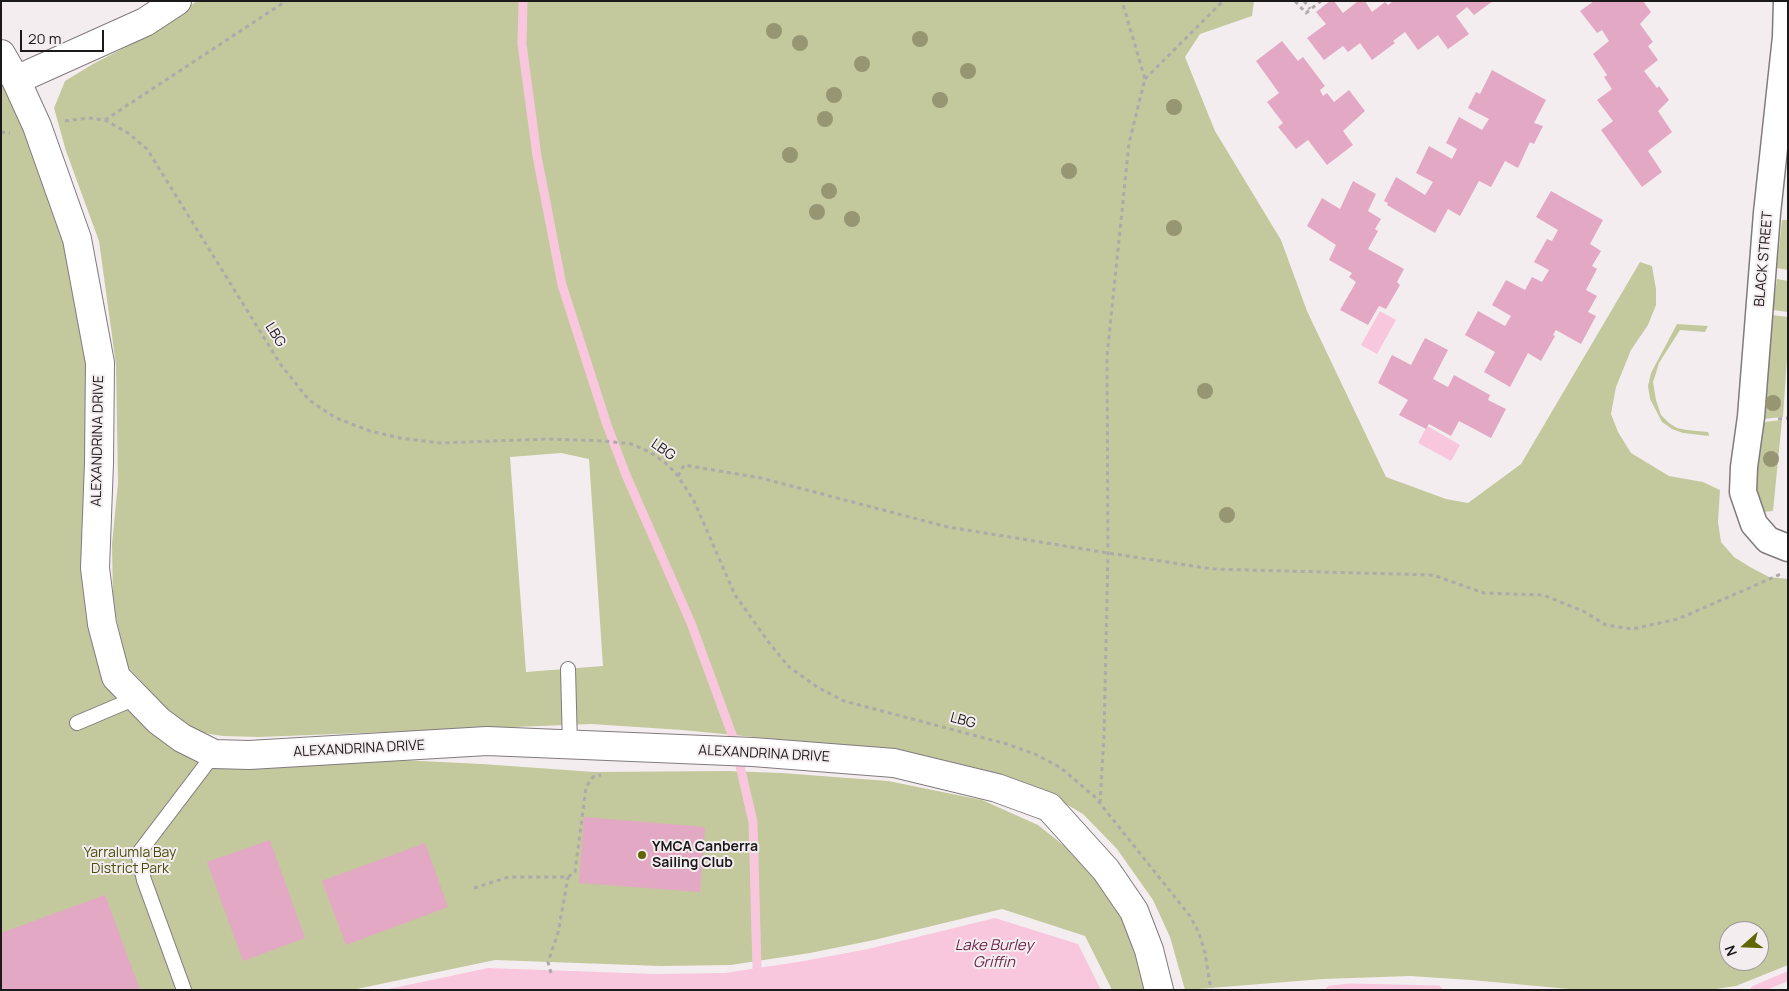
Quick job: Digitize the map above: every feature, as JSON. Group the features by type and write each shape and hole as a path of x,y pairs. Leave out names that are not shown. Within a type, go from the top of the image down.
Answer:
{"main road":[{"path":"16,80 145,22 178,1"},
{"name":"ALEXANDRINA DRIVE","path":"1,54 16,80 37,126 77,239 100,363 95,568 102,624 116,676 158,722 182,738 214,754 250,755 487,741 753,752 894,763 997,788 1049,807 1106,870 1134,911 1149,950 1159,990"}],"street":[{"name":"BLACK STREET","path":"1787,1 1787,31 1767,213 1743,492 1754,524 1768,540 1788,548"}],"lane":[{"path":"568,669 570,745"},
{"path":"77,723 136,698"},
{"path":"184,990 144,880 138,854 214,754"}],"path":[{"path":"105,120 286,1"},
{"path":"1100,804 1104,736 1108,553 1107,356 1129,143 1145,79 1122,1"},
{"path":"1145,79 1223,1"},
{"path":"1295,1 1306,13 1321,1"},
{"path":"1304,1 1310,9"},
{"name":"LBG","path":"1,132 7,134 37,126 88,118 105,120 128,133 147,149 281,365 308,400 336,418 370,431 400,438 440,443 548,439 604,441 631,444 650,452 668,465 678,476 694,501 735,595 747,614 788,666 817,688 844,701 1007,744 1037,755 1061,768 1095,797 1190,916 1199,933 1210,977 1211,990"},
{"path":"678,476 684,465 761,478 948,527 1213,569 1433,575 1484,593 1543,595 1583,611 1606,625 1632,629 1678,619 1784,573"},
{"path":"474,888 509,877 568,877 575,872 586,787 593,777 602,775"},
{"path":"551,973 548,962 558,932 568,877"}],"green space":[{"path":"197,1 1254,1 1252,16 1200,34 1185,57 1215,131 1281,240 1307,311 1386,477 1446,499 1468,503 1521,464 1640,262 1652,266 1656,289 1656,305 1648,325 1631,350 1616,387 1611,414 1618,432 1631,453 1669,476 1703,482 1720,490 1718,522 1721,542 1734,557 1750,567 1769,577 1788,579 1788,965 1736,986 1709,990 1580,990 1410,976 1323,979 1185,990 1170,937 1153,900 1117,849 1083,814 1037,787 993,773 888,750 682,730 591,724 259,737 223,736 197,732 165,707 128,667 113,603 112,544 118,483 116,365 99,241 66,151 54,108 65,81 147,36","holes":["561,453 589,459 603,666 526,672 510,457"]},
{"name":"Yarralumla Bay District Park","path":"1,74 20,112 64,236 86,360 86,460 82,565 145,719 237,752 482,764 594,772 727,771 782,773 888,781 982,800 1038,825 1091,867 1119,907 1135,947 1146,990 1112,990 1085,936 1002,909 874,940 810,953 731,965 661,966 495,960 352,990 1,990"},
{"path":"1782,220 1788,220 1788,270 1777,268"},
{"path":"1777,279 1788,281 1788,312 1773,310"},
{"path":"1772,315 1788,317 1783,417 1763,419"},
{"path":"1677,324 1708,326 1705,332 1680,330 1659,363 1653,382 1656,400 1661,415 1669,423 1677,428 1708,432 1709,436 1683,433 1672,429 1662,422 1650,399 1648,386 1651,373"},
{"path":"1782,420 1773,511 1763,512 1755,487 1764,422"}],"water":[{"path":"1380,311 1396,320 1377,354 1361,345"},
{"path":"1427,426 1460,445 1451,461 1418,443"},
{"name":"Lake Burley Griffin","path":"995,918 1078,944 1101,990 384,990 488,968 655,974 725,973 868,949"}],"building":[{"path":"1330,1 1334,1 1343,13 1358,1 1365,1 1372,12 1385,2 1388,5 1393,1 1493,1 1474,15 1467,7 1456,16 1469,34 1448,49 1438,35 1418,50 1405,32 1393,41 1395,43 1372,60 1360,43 1348,52 1343,46 1324,60 1307,38 1326,24 1316,12"},
{"path":"1594,1 1643,1 1651,12 1640,24 1653,42 1648,46 1658,60 1644,71 1657,88 1659,86 1669,100 1658,111 1672,132 1648,151 1662,172 1642,187 1601,130 1613,121 1597,100 1612,89 1604,77 1607,75 1593,54 1609,41 1602,30 1597,33 1580,11"},
{"path":"1282,41 1298,61 1303,57 1325,86 1320,90 1323,96 1327,93 1334,102 1349,90 1365,111 1343,131 1353,145 1327,165 1308,140 1296,149 1278,127 1283,123 1267,102 1279,93 1256,61"},
{"path":"1492,70 1546,100 1534,123 1543,126 1534,144 1530,142 1518,168 1505,161 1491,187 1479,181 1460,216 1448,209 1435,233 1387,205 1388,203 1384,201 1396,177 1425,195 1433,182 1416,173 1429,146 1452,159 1457,149 1446,143 1459,117 1482,130 1489,119 1468,108 1476,92 1480,94"},
{"path":"1353,181 1376,194 1368,211 1381,219 1375,229 1378,231 1368,249 1404,269 1397,282 1400,285 1386,309 1379,306 1368,325 1340,310 1356,282 1349,277 1352,273 1329,260 1336,245 1307,226 1322,198 1340,209"},
{"path":"1551,191 1603,220 1590,244 1601,251 1592,266 1597,269 1586,290 1597,296 1588,312 1596,316 1581,344 1556,330 1553,335 1555,336 1541,361 1528,353 1510,387 1484,372 1495,352 1465,335 1478,311 1505,326 1511,316 1492,305 1506,280 1525,290 1532,277 1542,282 1549,270 1534,262 1547,239 1552,241 1558,230 1536,217"},
{"path":"1425,338 1448,350 1433,379 1448,387 1454,375 1490,395 1488,400 1506,409 1491,438 1459,421 1451,436 1429,424 1426,429 1399,415 1408,400 1378,383 1392,355 1411,365"},
{"name":"YMCA Canberra Sailing Club","path":"584,817 705,827 700,892 579,883"},
{"path":"270,840 305,938 243,961 207,862"},
{"path":"425,843 448,907 346,945 322,881"},
{"path":"105,895 140,990 1,990 1,933"}],"waterway":[{"path":"523,1 522,44 537,156 562,285 607,425 626,475 691,623 734,740 753,822 757,969"},
{"path":"1755,990 1788,976"},
{"path":"1330,990 1351,988 1438,990"}],"place":[{"name":"YMCA Canberra Sailing Club","path":"642,855"}]}
